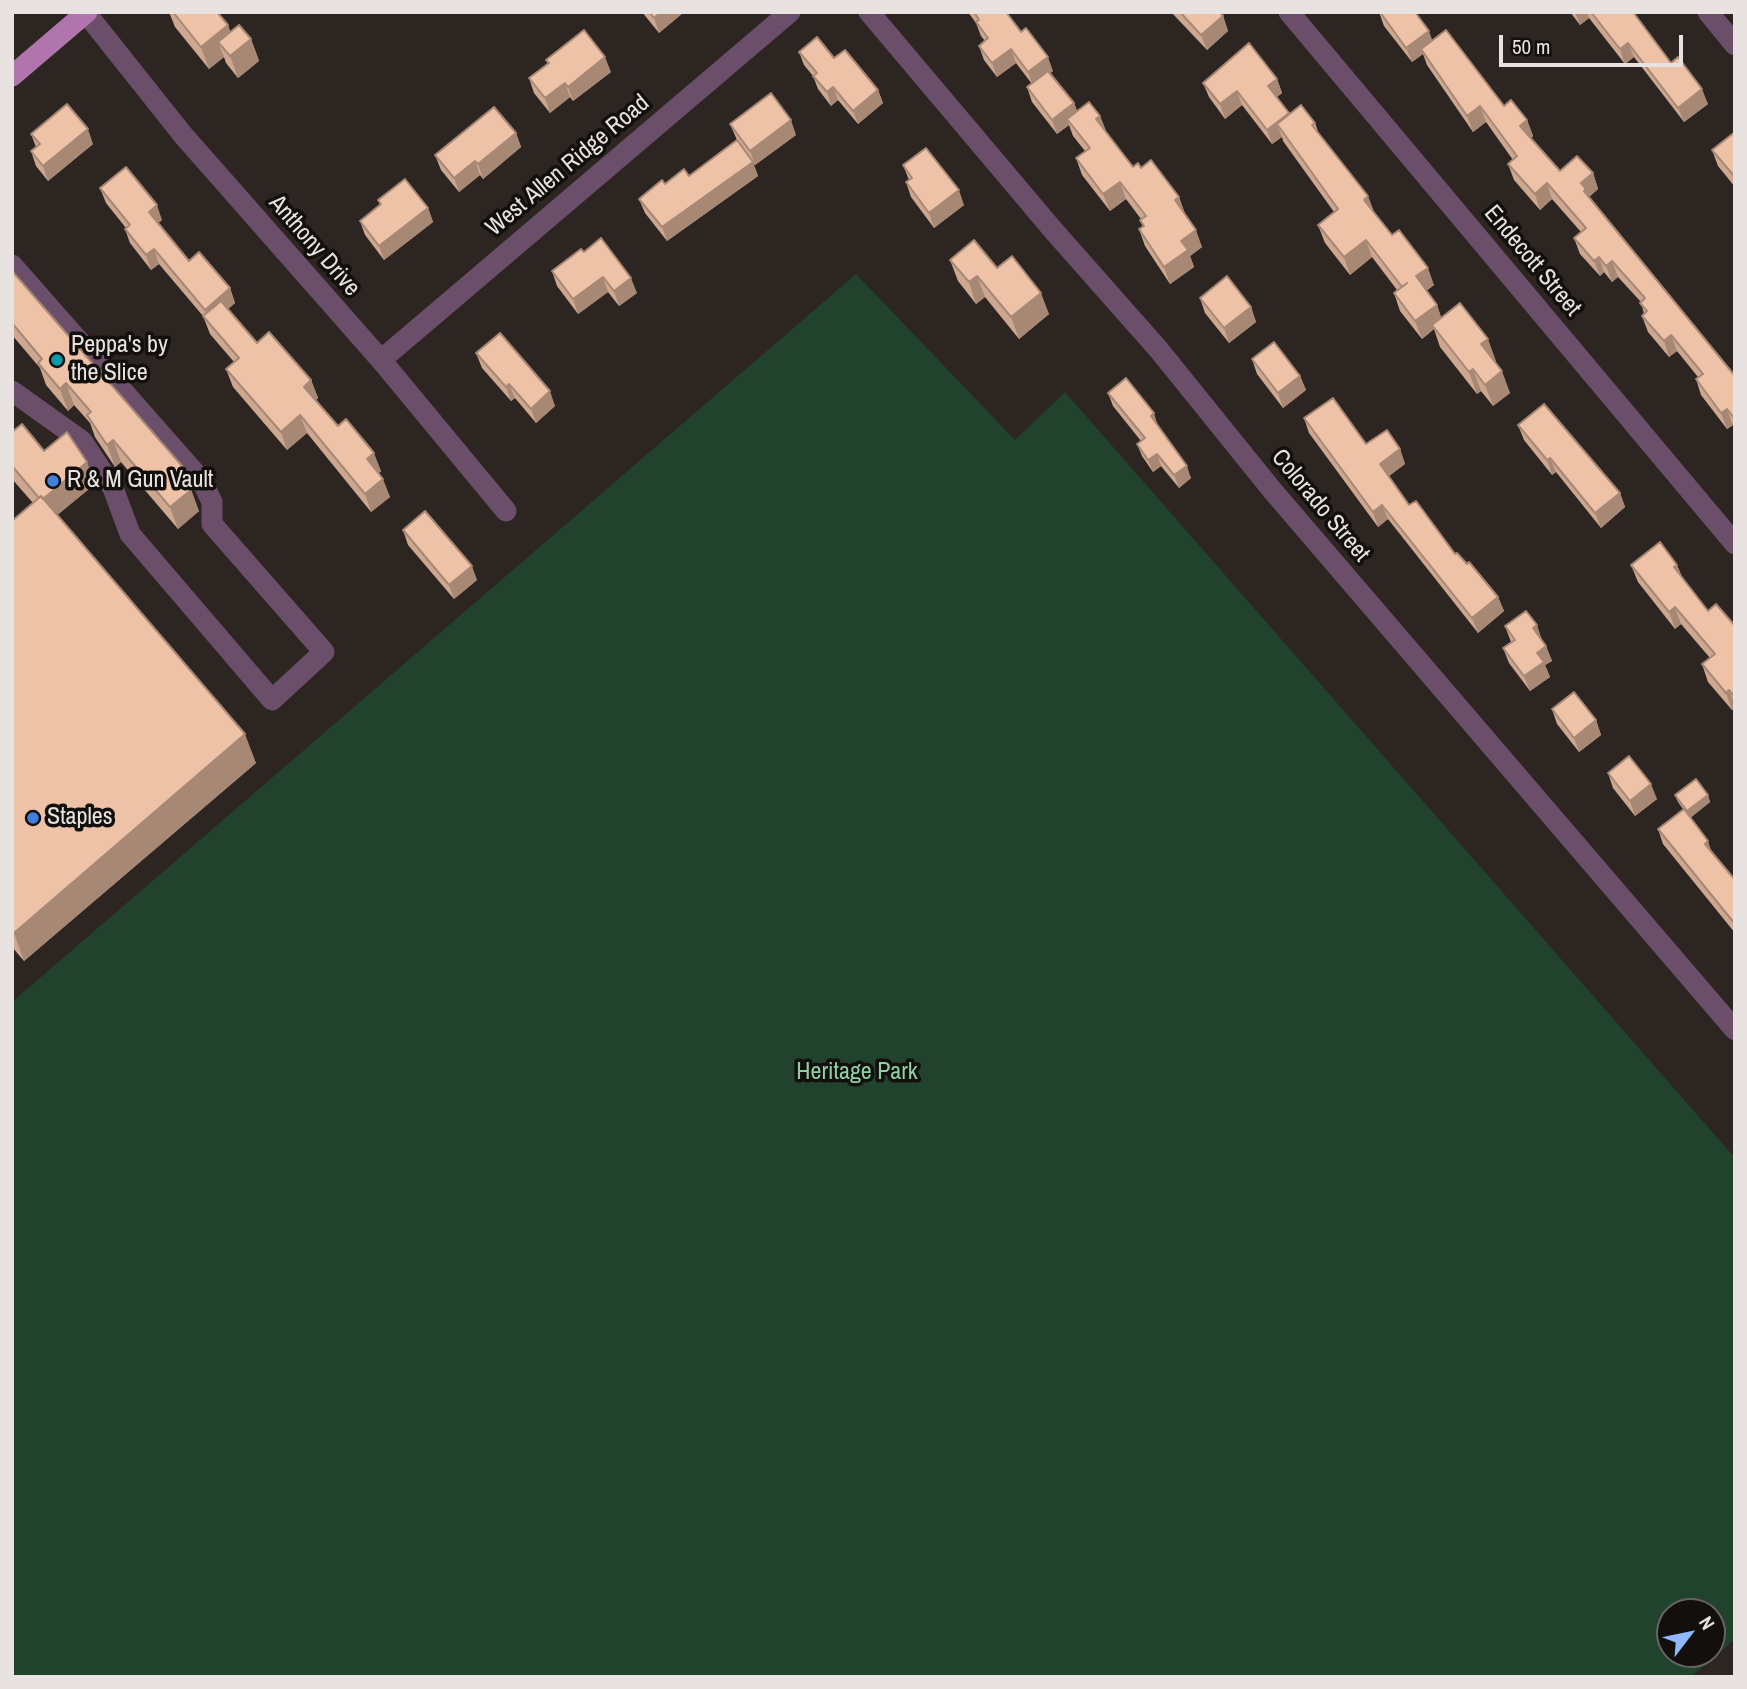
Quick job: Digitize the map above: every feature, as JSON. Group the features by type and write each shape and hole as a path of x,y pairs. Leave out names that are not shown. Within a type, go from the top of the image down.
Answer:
{"main road":[{"path":"12,76 87,13"}],"street":[{"name":"West Allen Ridge Road","path":"381,360 790,12"},
{"name":"Colorado Street","path":"869,12 1053,230 1159,350 1272,490 1735,1030"},
{"name":"Endecott Street","path":"1289,12 1735,544"},
{"path":"1708,12 1735,45"},
{"name":"Anthony Drive","path":"87,13 183,135 381,360 506,511"},
{"path":"12,265 202,481 212,502 212,524 324,652 272,700 130,534 113,488 82,441 12,391"}],"green space":[{"name":"Heritage Park","path":"856,274 1015,440 1065,392 1735,1158 1735,1639 1726,1647 1726,1598 1656,1598 1656,1668 1701,1668 1691,1677 12,1677 12,1002"}],"building":[{"path":"173,12 217,12 228,25 201,47"},
{"path":"649,12 661,12 654,18"},
{"path":"974,12 1006,12 1021,32 1026,28 1048,57 1028,72 1011,49 992,63 979,46 988,38 976,22 979,20"},
{"path":"1180,12 1219,12 1223,16 1201,35"},
{"path":"1380,12 1415,12 1429,31 1406,48"},
{"path":"1591,12 1633,12 1671,63 1678,57 1702,89 1678,108 1628,43 1620,49"},
{"path":"239,25 251,39 230,56 218,42"},
{"path":"584,30 605,57 568,87 565,83 545,98 529,78 549,63 546,60"},
{"path":"1446,30 1504,106 1511,100 1527,120 1520,126 1560,171 1577,156 1593,173 1581,183 1586,189 1584,191 1735,376 1735,419 1727,409 1721,413 1696,379 1703,374 1671,335 1664,341 1642,316 1647,311 1640,303 1645,298 1612,261 1606,266 1599,257 1594,261 1574,238 1586,228 1547,183 1535,194 1508,164 1517,156 1480,106 1467,116 1421,49"},
{"path":"817,37 834,58 845,50 878,90 853,111 833,87 827,92 813,76 817,73 799,52"},
{"path":"1249,43 1277,79 1268,86 1289,113 1267,130 1237,91 1220,104 1203,83"},
{"path":"1048,71 1074,103 1052,120 1027,87"},
{"path":"771,93 791,120 750,151 730,124"},
{"path":"1089,102 1100,116 1096,119 1133,167 1138,163 1141,168 1151,160 1179,197 1175,200 1196,230 1181,241 1188,250 1164,267 1139,229 1144,226 1140,220 1146,216 1120,182 1103,194 1076,158 1090,148 1067,119"},
{"path":"67,104 88,129 43,166 31,151 40,144 31,134"},
{"path":"1301,105 1315,123 1312,125 1368,196 1364,200 1392,235 1399,230 1428,268 1416,276 1437,305 1415,321 1394,293 1402,287 1366,240 1344,257 1318,225 1338,209 1277,124"},
{"path":"494,107 516,133 478,164 475,161 454,178 435,155"},
{"path":"1735,132 1735,177 1712,150"},
{"path":"737,140 753,162 662,227 639,199 662,180 665,184 684,169 689,176"},
{"path":"926,148 959,190 929,213 906,182 912,178 903,165"},
{"path":"126,167 157,205 149,212 189,261 199,252 230,288 205,310 154,249 146,255 125,229 130,225 100,188"},
{"path":"405,179 428,208 379,246 360,221 381,204 378,200"},
{"path":"601,238 631,278 614,291 603,277 573,299 552,271 581,249 584,252"},
{"path":"974,240 997,268 1012,256 1041,293 1011,317 977,276 969,282 950,260"},
{"path":"12,271 183,467 191,490 170,507 113,440 107,445 87,415 91,412 66,383 60,389 38,363 42,359 12,323"},
{"path":"1227,276 1251,307 1224,328 1200,298"},
{"path":"221,301 257,343 269,332 311,380 304,387 338,426 346,419 374,453 367,459 383,479 365,494 300,415 281,432 226,369 239,358 203,316"},
{"path":"1460,303 1488,339 1481,344 1502,371 1485,385 1473,369 1469,372 1432,325"},
{"path":"500,333 550,391 531,409 509,384 506,387 476,353"},
{"path":"1274,342 1300,376 1278,393 1252,359"},
{"path":"1126,378 1154,413 1151,416 1187,466 1174,475 1157,454 1148,460 1137,444 1145,438 1108,393"},
{"path":"1333,398 1366,444 1387,430 1400,449 1380,464 1409,505 1416,501 1455,554 1467,564 1469,562 1498,597 1472,618 1382,505 1373,512 1304,418"},
{"path":"1544,404 1620,493 1595,513 1550,458 1547,460 1518,425"},
{"path":"22,424 44,451 67,432 87,462 43,499 41,496 39,498 12,466 12,432"},
{"path":"41,496 245,734 14,933 12,521"},
{"path":"425,511 472,566 449,585 403,530"},
{"path":"1660,542 1677,565 1674,567 1708,611 1716,604 1735,626 1735,697 1729,690 1726,693 1702,664 1715,654 1675,607 1669,612 1631,565"},
{"path":"1526,611 1537,625 1533,628 1546,646 1537,653 1544,662 1524,676 1503,648 1515,640 1505,626"},
{"path":"1574,692 1596,720 1574,738 1552,709"},
{"path":"1629,756 1651,784 1630,801 1608,773"},
{"path":"1696,779 1708,795 1687,811 1675,795"},
{"path":"1684,809 1708,841 1705,844 1735,880 1735,924 1658,829"}],"place":[{"name":"Peppa's by the Slice","path":"57,360"},
{"name":"R & M Gun Vault","path":"53,481"},
{"name":"Staples","path":"33,818"}]}
